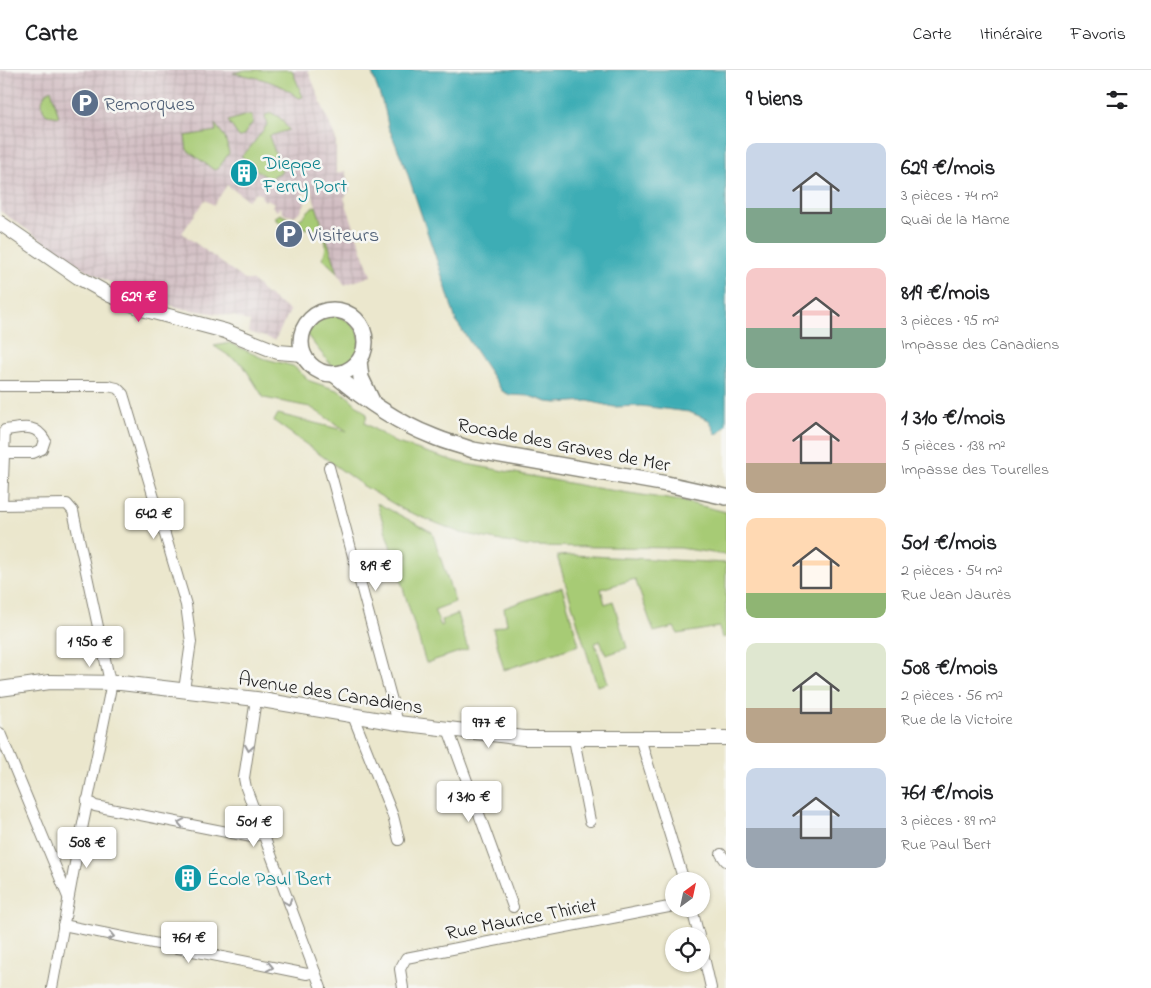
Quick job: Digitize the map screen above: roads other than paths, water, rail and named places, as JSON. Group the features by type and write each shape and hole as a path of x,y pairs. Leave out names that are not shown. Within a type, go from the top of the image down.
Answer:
{"main road":[{"path":"340,311 355,318 364,332 365,348 359,361 348,371 334,374 324,373 315,369 303,354 301,343 302,333 310,320 323,312 340,311"},
{"path":"359,361 361,378 373,403"},
{"name":"Rocade des Graves de Mer","path":"334,374 364,399 406,423 431,436 473,450 667,484 726,497"}],"street":[{"path":"0,223 78,277 110,295 146,310 225,331 278,352 303,354"},
{"path":"0,386 108,386 117,388 123,394 186,605 191,642 184,690"},
{"path":"4,453 33,453 42,449 45,440 40,432 32,428 5,430 1,505 67,504 73,511 111,687 68,898 52,988"},
{"path":"330,467 398,723"},
{"name":"Avenue des Canadiens","path":"0,689 50,682 110,682 256,700 448,730 524,738 726,738"},
{"path":"256,700 244,778 262,833 321,988"},
{"path":"353,716 393,816 399,840"},
{"path":"448,730 513,908"},
{"path":"0,733 68,898"},
{"path":"640,738 681,872"},
{"path":"574,739 590,821"},
{"path":"88,800 95,806 252,837 262,833"},
{"name":"Rue Maurice Thiriet","path":"404,988 400,969 406,958 665,908"},
{"path":"63,925 307,974 314,972"},
{"path":"707,972 711,988"}],"water":[{"path":"371,70 726,70 726,425 721,432 716,434 709,420 689,412 641,406 614,407 588,401 547,402 529,396 510,395 502,391 456,321 406,169 388,126 385,110"}],"place":[{"name":"Remorques","path":"85,103"},
{"name":"Dieppe Ferry Port","path":"244,173"},
{"name":"Visiteurs","path":"289,234"},
{"name":"École Paul Bert","path":"188,878"}]}
